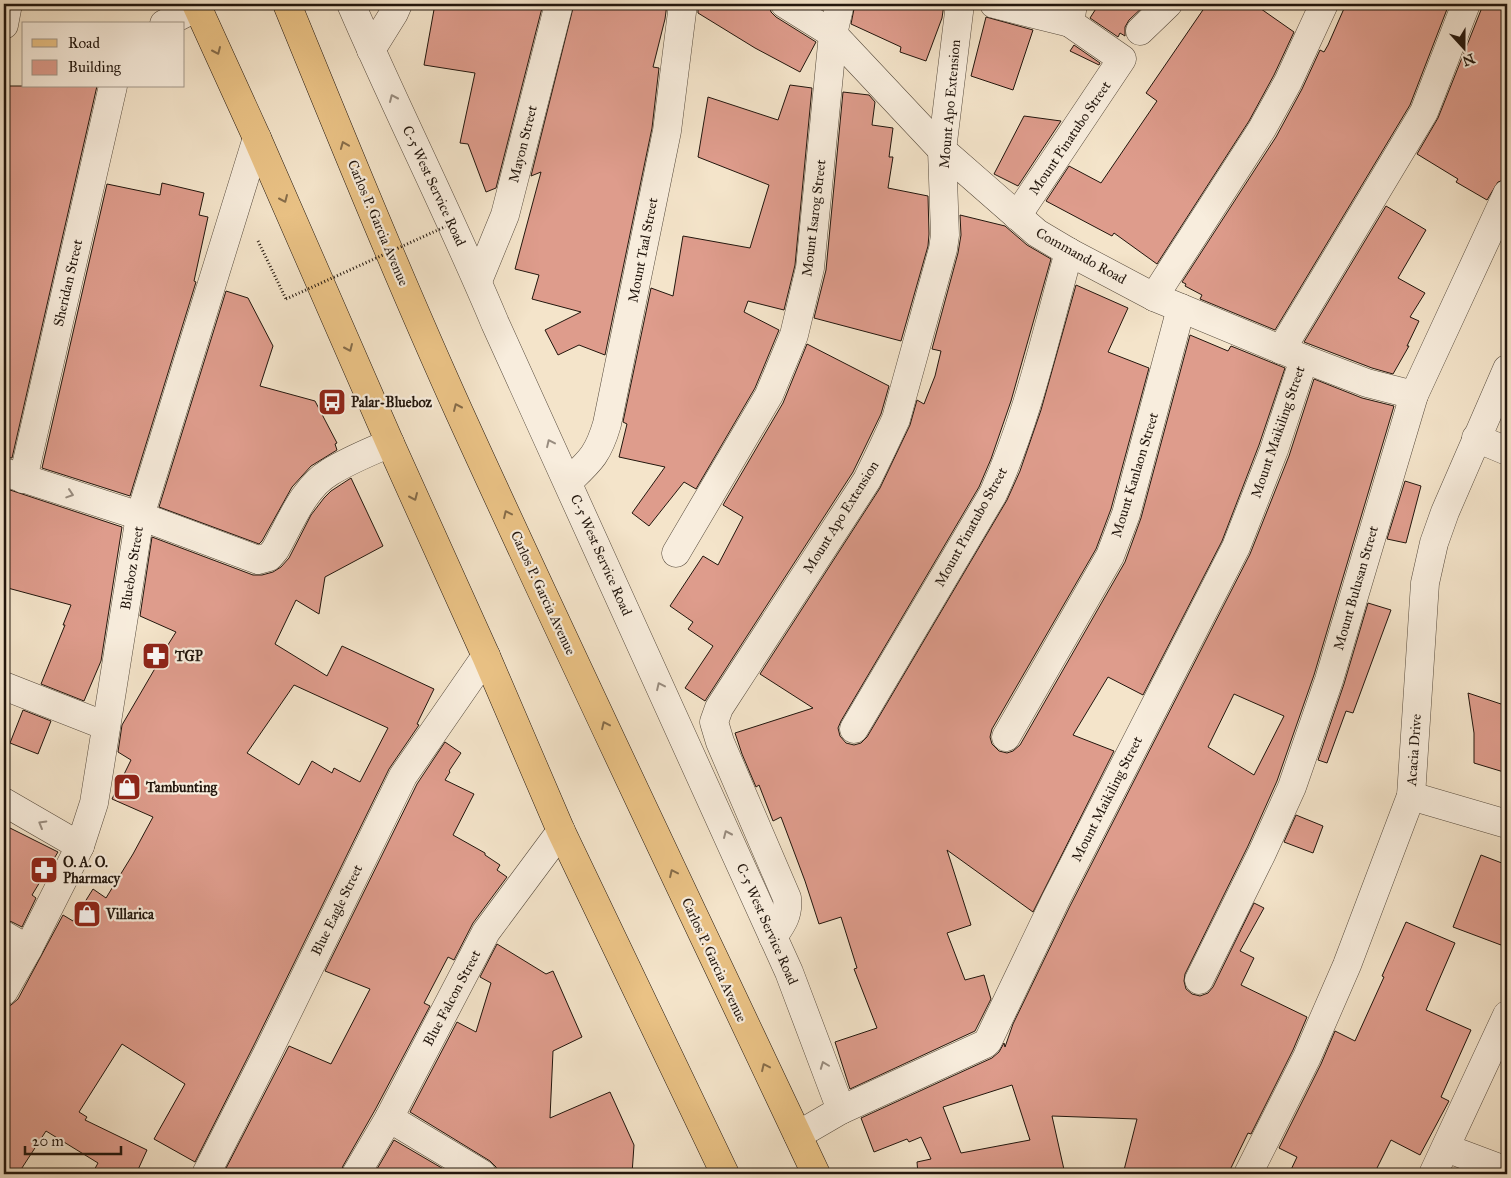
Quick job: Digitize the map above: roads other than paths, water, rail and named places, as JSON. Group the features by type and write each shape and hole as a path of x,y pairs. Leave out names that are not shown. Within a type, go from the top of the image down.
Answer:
{"main road":[{"name":"Carlos P. Garcia Avenue","path":"287,4 351,160 461,415 701,932 816,1174"},
{"path":"197,5 486,656 560,831 725,1174"}],"street":[{"path":"4,25 8,4"},
{"name":"C-5 West Service Road","path":"351,4 478,281 502,340 789,972 841,1110"},
{"path":"371,50 398,4"},
{"name":"Mayon Street","path":"478,281 505,215 559,4"},
{"name":"Mount Taal Street","path":"568,482 591,460 601,444 607,424 666,131 683,4"},
{"name":"Commando Road","path":"785,4 833,34 942,150 1037,233 1069,252 1181,308 1293,355 1367,383 1414,395"},
{"name":"Mount Isarog Street","path":"676,553 769,395 794,334 810,268 833,34 840,4"},
{"name":"Mount Apo Extension","path":"773,937 786,918 788,909 787,898 720,742 714,722 720,708 867,480 896,420 943,249 945,235 942,150 960,4"},
{"path":"994,4 1072,13"},
{"path":"1140,31 1168,4"},
{"path":"1154,296 1262,129 1288,82 1324,4"},
{"name":"Mount Maikiling Street","path":"798,1135 841,1110 988,1041 1056,899 1236,548 1274,450 1293,355 1424,112 1466,4"},
{"path":"167,22 197,5"},
{"name":"Mount Pinatubo Street","path":"1018,216 1122,59 1072,13"},
{"name":"Sheridan Street","path":"14,476 112,88"},
{"name":"Blueboz Street","path":"4,991 28,949 80,846 94,803 140,516 257,138"},
{"name":"Mount Bulusan Street","path":"1199,980 1266,845 1292,787 1330,680 1414,395 1507,194"},
{"name":"Mount Pinatubo Street","path":"854,729 993,494 1003,472 1033,380 1069,252"},
{"name":"Mount Kanlaon Street","path":"1006,737 1113,548 1126,514 1181,308"},
{"name":"Acacia Drive","path":"1248,1174 1288,1097 1347,965 1411,796 1425,583 1434,543 1445,512 1507,369"},
{"path":"1476,438 1507,451"},
{"path":"14,476 140,516 258,560 269,556 275,550 305,497 329,472 390,443"},
{"name":"Blue Eagle Street","path":"206,1174 403,776 486,656"},
{"path":"4,686 106,726"},
{"path":"1411,796 1507,824"},
{"path":"4,802 80,846"},
{"name":"Blue Falcon Street","path":"356,1174 389,1118 486,932 560,831"},
{"path":"4,935 28,949"},
{"path":"1433,1174 1507,1015"},
{"path":"389,1118 482,1174"},
{"path":"1446,1148 1507,1171"}],"place":[{"name":"Palar-Blueboz","path":"332,402"},
{"name":"TGP","path":"156,656"},
{"name":"Tambunting","path":"127,787"},
{"name":"O. A. O. Pharmacy","path":"44,870"},
{"name":"Villarica","path":"87,914"}]}
